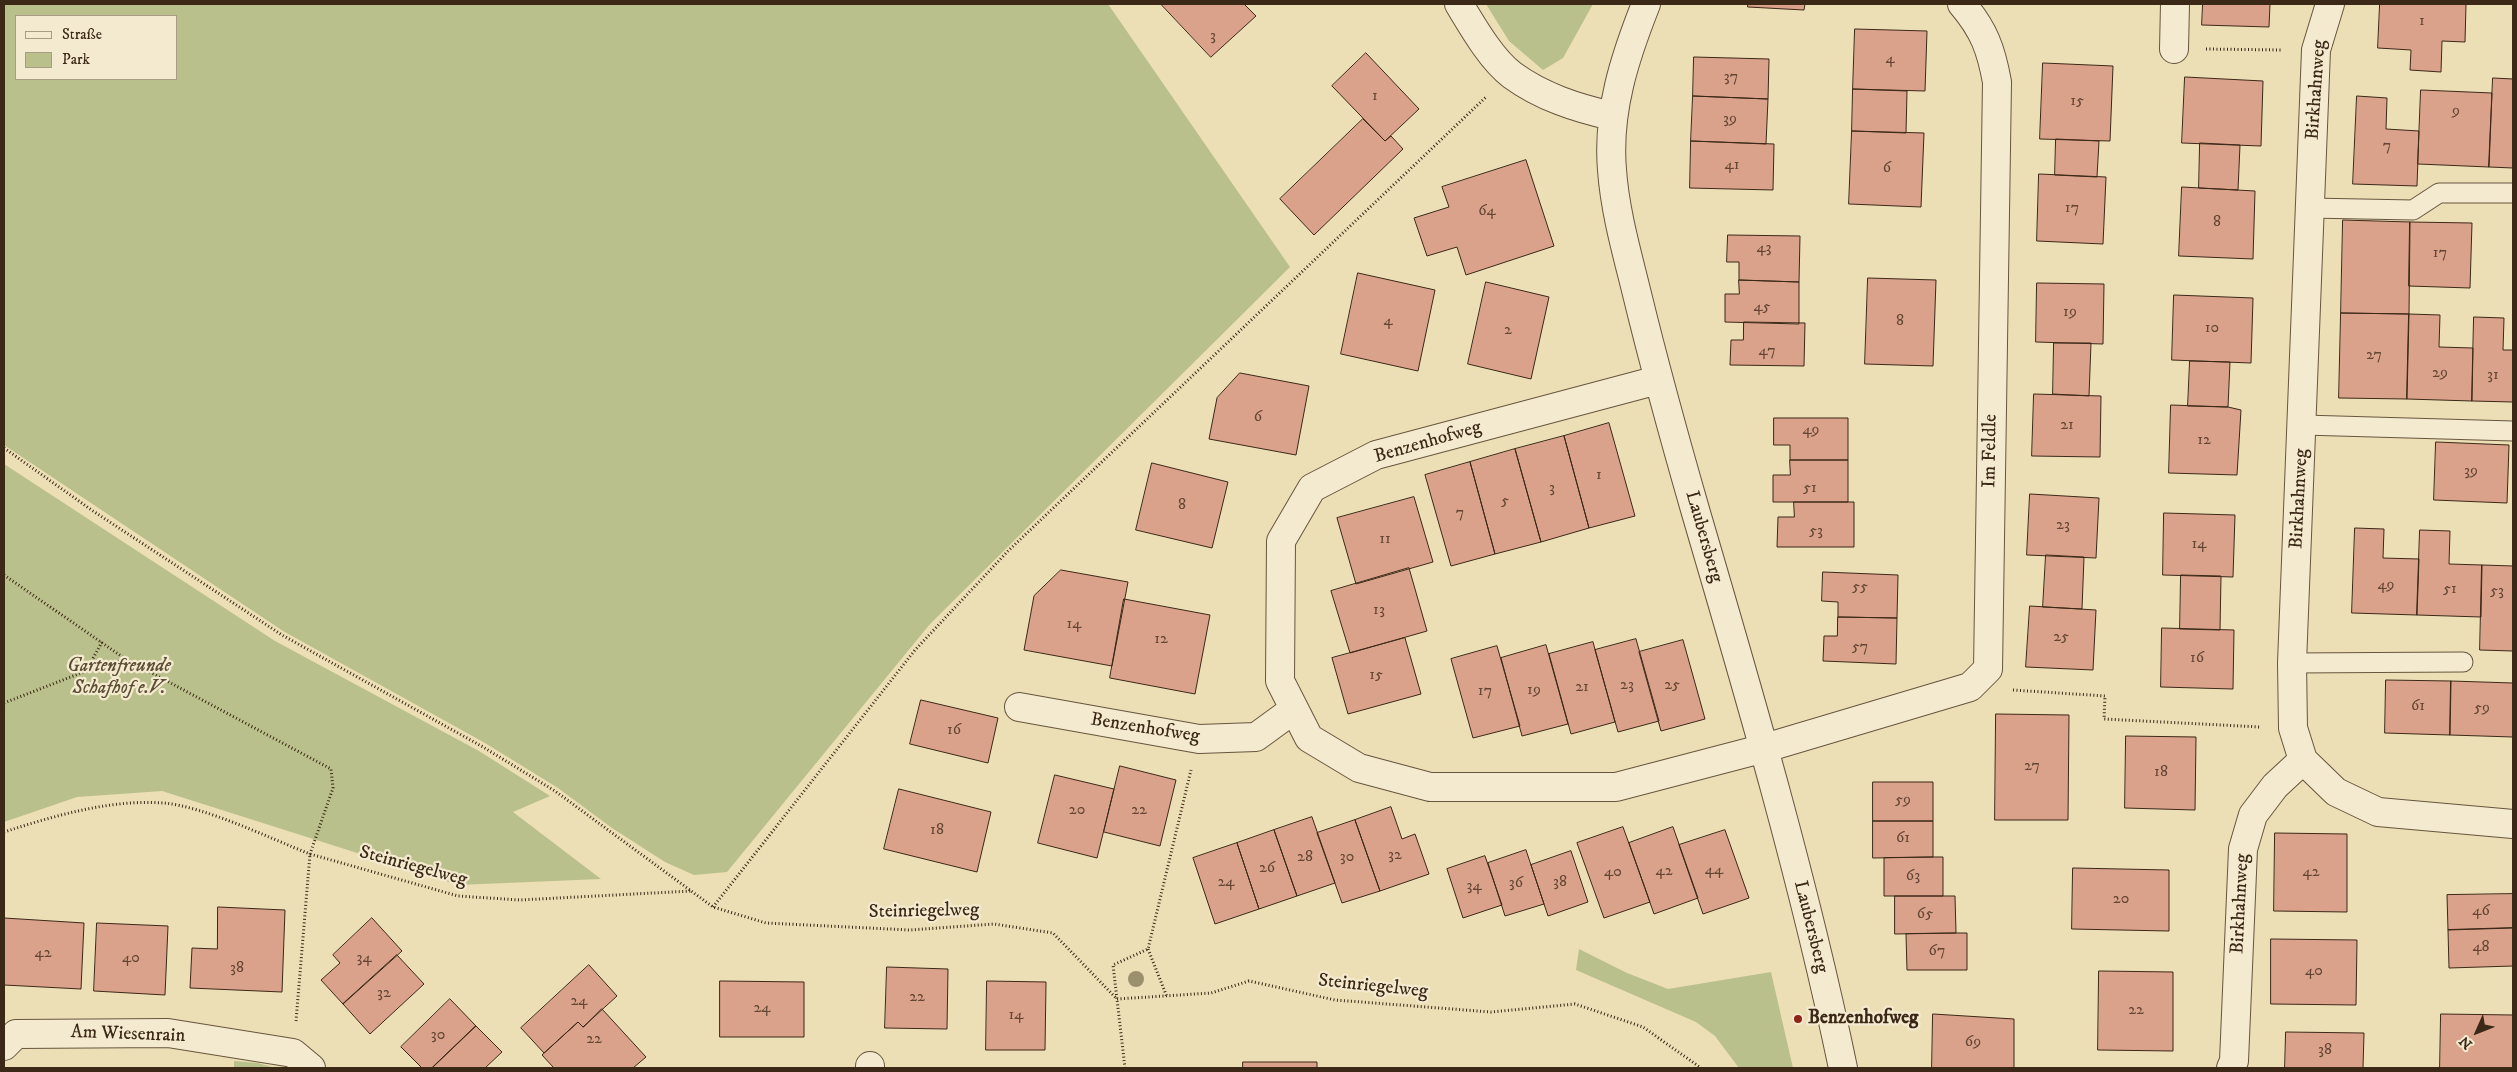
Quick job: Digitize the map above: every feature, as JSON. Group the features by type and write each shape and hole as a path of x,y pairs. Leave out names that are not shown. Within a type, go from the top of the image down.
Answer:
{"street":[{"path":"1459,4 1480,38 1511,74 1534,89 1573,107 1612,116"},
{"name":"Laubersberg","path":"1646,4 1627,53 1612,116 1612,169 1620,224 1658,380 1765,748 1830,1007 1843,1068"},
{"name":"Im Feldle","path":"1765,748 1970,687 1988,669 1997,82 1992,53 1978,24 1962,4"},
{"path":"2174,49 2175,4"},
{"name":"Birkhahnweg","path":"2330,4 2316,50 2303,425 2292,663 2293,728 2303,760 2336,792 2378,812 2513,824"},
{"name":"Benzenhofweg","path":"1658,380 1376,455 1312,488 1282,542 1280,681 1293,710 1309,738 1359,768 1430,788 1616,787 1765,748"},
{"name":"Benzenhofweg","path":"1019,707 1199,739 1256,737 1293,710"},
{"name":"Birkhahnweg","path":"2230,1068 2234,1061 2243,849 2253,815 2275,786 2303,760"},
{"name":"Am Wiesenrain","path":"4,1046 16,1034 168,1032 302,1060"}],"lane":[{"path":"2310,208 2414,210 2439,192 2513,193"},
{"name":"Birkhahnweg","path":"2303,425 2513,430"},
{"path":"2292,663 2463,662"}],"path":[{"path":"2174,49 2316,50"},
{"path":"714,907 915,650 1008,550 1511,74"},
{"path":"4,448 93,511 282,634 483,747 555,791 691,891"},
{"path":"4,575 124,658 331,770 333,788 310,854 302,1060"},
{"path":"91,669 92,660 102,642"},
{"path":"4,703 91,669 105,670 124,658"},
{"path":"1970,687 2105,696 2104,719 2293,728"},
{"path":"1167,997 1148,949 1199,739"},
{"name":"Steinriegelweg","path":"4,832 53,816 113,805 164,803 202,812 310,854 458,896 520,900 691,891 714,907 766,923 910,930 994,924 1053,933 1117,999 1211,993 1248,981 1335,1000 1491,1012 1575,1004 1643,1028 1701,1068"},
{"path":"1125,1068 1112,965 1148,949"}],"green space":[{"path":"4,4 1108,4 1290,267 930,624 727,872 694,875 665,862 612,828 558,788 485,743 283,631 4,445"},
{"path":"1486,4 1593,4 1563,58 1543,70 1509,41"},
{"name":"Gartenfreunde Schafhof e.V.","path":"4,464 275,641 479,751 550,796 513,812 601,879 458,885 162,791 77,797 4,822"},
{"path":"1579,949 1627,973 1668,989 1771,972 1793,1068 1739,1068 1715,1036 1696,1022 1576,970"},
{"path":"234,1061 258,1063 275,1068 234,1068"}],"building":[{"path":"1161,4 1244,4 1256,16 1211,57"},
{"path":"1748,4 1805,4 1804,10 1748,7"},
{"path":"2203,4 2270,4 2269,27 2202,25"},
{"path":"2380,4 2466,4 2465,42 2442,41 2441,72 2410,70 2411,50 2378,48"},
{"path":"1855,29 1927,31 1925,91 1853,89"},
{"path":"1366,53 1419,109 1385,141 1332,86"},
{"path":"1694,57 1769,59 1768,99 1693,96"},
{"path":"2043,63 2113,66 2110,141 2040,139"},
{"path":"2185,77 2263,81 2261,146 2182,143"},
{"path":"2493,78 2513,79 2513,168 2489,167"},
{"path":"1853,89 1907,91 1906,133 1852,131"},
{"path":"2421,90 2492,93 2489,167 2418,164"},
{"path":"1693,96 1768,99 1766,144 1691,141"},
{"path":"2357,96 2387,98 2386,129 2419,131 2417,186 2353,184"},
{"path":"1363,119 1385,141 1391,136 1403,149 1314,235 1280,199"},
{"path":"1852,131 1924,133 1921,207 1849,204"},
{"path":"2056,139 2099,141 2097,177 2055,175"},
{"path":"1691,141 1774,144 1773,190 1690,188"},
{"path":"2200,143 2240,145 2238,190 2199,188"},
{"path":"1526,160 1554,246 1466,275 1457,247 1427,256 1414,218 1449,207 1442,187"},
{"path":"2039,174 2106,177 2103,244 2037,241"},
{"path":"2182,187 2255,191 2253,259 2179,256"},
{"path":"2343,220 2410,222 2409,314 2341,313"},
{"path":"2410,222 2472,223 2470,288 2409,286"},
{"path":"1728,235 1800,236 1799,282 1739,280 1739,262 1727,262"},
{"path":"1358,273 1435,290 1418,371 1341,354"},
{"path":"1868,278 1936,280 1933,366 1865,364"},
{"path":"1739,280 1799,282 1799,324 1725,322 1725,294 1739,294"},
{"path":"1486,282 1549,297 1531,379 1468,364"},
{"path":"2037,283 2104,284 2103,344 2036,342"},
{"path":"2174,295 2253,298 2251,363 2172,360"},
{"path":"2341,313 2409,314 2407,399 2339,398"},
{"path":"2409,314 2440,315 2439,347 2473,348 2472,401 2407,399"},
{"path":"2474,317 2504,318 2503,350 2513,350 2513,402 2472,401"},
{"path":"1744,322 1805,323 1804,366 1730,365 1731,340 1743,340"},
{"path":"2054,343 2091,343 2089,396 2053,394"},
{"path":"2190,361 2230,362 2228,407 2188,406"},
{"path":"1240,373 1309,386 1296,455 1209,439 1217,398"},
{"path":"2034,394 2101,396 2100,457 2032,456"},
{"path":"2171,405 2228,407 2241,410 2237,475 2169,473"},
{"path":"1774,418 1848,418 1848,460 1790,460 1790,445 1774,445"},
{"path":"1609,423 1635,516 1589,528 1564,436"},
{"path":"1564,436 1589,528 1541,542 1515,449"},
{"path":"2436,442 2509,445 2507,503 2434,500"},
{"path":"1515,449 1541,542 1495,554 1470,462"},
{"path":"1790,460 1848,460 1848,502 1773,502 1773,475 1790,475"},
{"path":"1470,462 1495,554 1451,566 1425,475"},
{"path":"1152,463 1228,482 1212,548 1136,530"},
{"path":"2030,494 2099,498 2096,558 2027,555"},
{"path":"1414,497 1433,562 1356,584 1337,518"},
{"path":"1794,502 1854,502 1854,547 1777,547 1778,517 1794,517"},
{"path":"2164,513 2235,515 2233,577 2163,575"},
{"path":"2355,528 2384,529 2383,558 2419,559 2417,615 2352,613"},
{"path":"2420,530 2450,531 2449,564 2482,565 2481,617 2417,615"},
{"path":"2046,555 2084,557 2082,609 2043,607"},
{"path":"2482,565 2513,566 2513,651 2480,650"},
{"path":"1409,568 1427,631 1350,653 1331,591"},
{"path":"1061,570 1128,582 1112,666 1024,650 1034,596"},
{"path":"1823,572 1898,575 1897,618 1838,617 1838,602 1822,601"},
{"path":"2181,575 2221,576 2220,630 2180,629"},
{"path":"1124,599 1210,615 1195,694 1110,678"},
{"path":"2030,606 2096,610 2093,670 2026,667"},
{"path":"1838,617 1897,618 1896,664 1823,661 1824,636 1837,636"},
{"path":"2162,628 2234,630 2233,689 2161,687"},
{"path":"1405,638 1421,694 1348,714 1332,658"},
{"path":"1636,639 1659,721 1618,732 1595,650"},
{"path":"1683,640 1705,719 1661,731 1639,652"},
{"path":"1593,642 1615,722 1571,734 1549,654"},
{"path":"1546,645 1568,724 1522,736 1501,658"},
{"path":"1497,646 1520,726 1473,738 1451,659"},
{"path":"2386,680 2451,681 2450,735 2385,733"},
{"path":"2451,681 2513,683 2513,737 2450,735"},
{"path":"921,700 998,718 988,763 910,744"},
{"path":"1996,714 2069,715 2068,820 1995,820"},
{"path":"2126,736 2196,737 2195,810 2125,808"},
{"path":"1120,766 1176,780 1160,846 1104,832"},
{"path":"1055,775 1114,789 1097,858 1038,843"},
{"path":"1873,782 1933,782 1933,821 1873,821"},
{"path":"899,789 991,812 977,872 884,849"},
{"path":"1391,807 1402,839 1415,834 1429,874 1380,891 1355,820"},
{"path":"1312,817 1335,883 1297,896 1274,830"},
{"path":"1355,820 1380,891 1342,903 1317,833"},
{"path":"1873,821 1933,821 1933,857 1873,858"},
{"path":"1623,827 1650,902 1604,918 1577,843"},
{"path":"1673,827 1698,898 1654,914 1629,843"},
{"path":"1274,830 1297,896 1259,909 1237,843"},
{"path":"1725,830 1749,898 1703,914 1679,845"},
{"path":"2275,833 2347,834 2347,912 2274,911"},
{"path":"1237,843 1259,909 1215,924 1193,858"},
{"path":"1526,850 1544,904 1505,916 1488,863"},
{"path":"1571,851 1588,902 1548,916 1531,865"},
{"path":"1485,856 1502,905 1463,918 1447,869"},
{"path":"1943,857 1943,896 1884,896 1884,858"},
{"path":"2073,868 2169,870 2169,931 2072,929"},
{"path":"2513,894 2513,928 2448,930 2447,895"},
{"path":"1895,896 1955,896 1956,933 1895,934"},
{"path":"218,907 285,910 282,992 190,988 192,948 217,949"},
{"path":"4,918 84,923 81,989 4,985"},
{"path":"372,918 402,951 343,1004 321,980 340,963 333,955"},
{"path":"97,923 168,926 165,995 94,991"},
{"path":"2513,928 2513,966 2449,968 2448,930"},
{"path":"1967,933 1967,970 1907,970 1906,934"},
{"path":"2271,939 2357,940 2356,1005 2271,1004"},
{"path":"397,955 424,984 370,1034 343,1004"},
{"path":"589,965 617,996 583,1027 578,1022 544,1053 521,1028"},
{"path":"887,967 948,969 947,1029 885,1028"},
{"path":"2099,971 2173,972 2173,1051 2098,1050"},
{"path":"720,981 804,982 804,1037 720,1037"},
{"path":"987,981 1046,982 1045,1050 986,1050"},
{"path":"450,999 476,1026 432,1068 422,1068 401,1047"},
{"path":"602,1009 646,1057 633,1068 554,1068 542,1055 578,1022 583,1027"},
{"path":"1933,1014 2014,1019 2014,1068 1932,1068"},
{"path":"2441,1014 2513,1015 2513,1068 2440,1068"},
{"path":"476,1026 502,1052 485,1068 432,1068"},
{"path":"2286,1032 2364,1033 2363,1068 2285,1068"},
{"path":"1243,1062 1317,1062 1317,1068 1243,1068"}],"place":[{"name":"Benzenhofweg","path":"1798,1019"}]}
